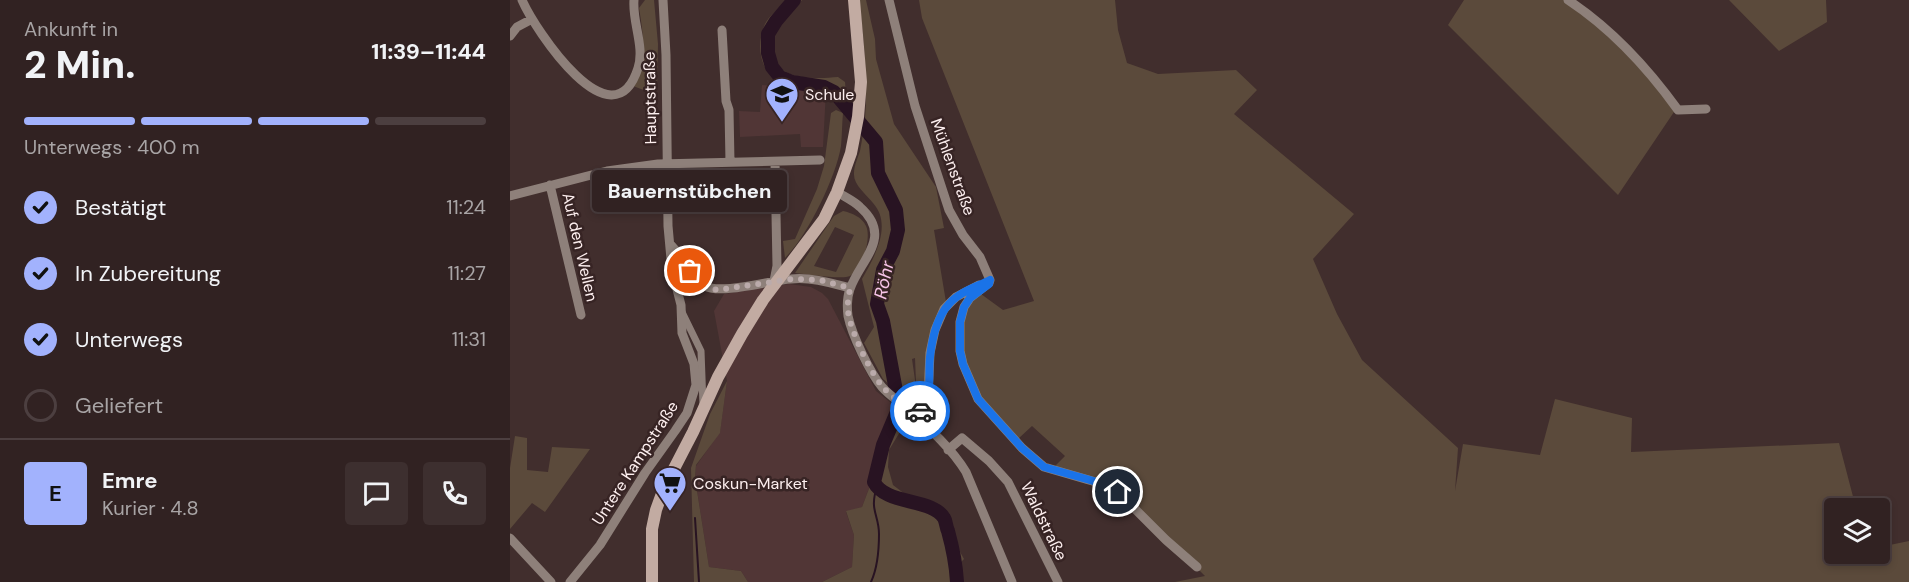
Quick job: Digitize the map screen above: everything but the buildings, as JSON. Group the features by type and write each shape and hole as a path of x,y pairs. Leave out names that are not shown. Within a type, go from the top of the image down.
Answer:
{"main road":[{"path":"652,582 652,529 664,488 718,377 763,300 824,219 837,192 851,153 861,81 854,0"}],"street":[{"path":"522,0 532,19 558,55 577,76 597,91 607,95 624,91 640,63 634,0"},
{"name":"Hauptstraße","path":"663,0 670,244"},
{"name":"Mühlenstraße","path":"889,0 915,106 949,210 963,235 980,257 990,280"},
{"path":"1568,0 1596,20 1625,46 1662,87 1678,110 1706,109"},
{"path":"510,36 517,27 532,19"},
{"path":"722,30 726,101 729,110 730,162"},
{"path":"510,195 606,171 667,164 820,160"},
{"path":"774,281 777,266 775,162"},
{"name":"Auf den Wellen","path":"550,185 581,315"},
{"path":"837,192 860,206 868,214 875,232 871,252 850,288 847,310 856,339 878,380 958,460 966,472 1012,582"},
{"path":"670,244 679,252 698,280 710,289 807,279 850,288"},
{"name":"Untere Kampstraße","path":"570,582 600,545 645,473 687,413 696,384 695,373 682,333 681,310 672,270 670,244"},
{"path":"911,412 924,406 928,396 930,353 935,330 944,309 957,297 990,280"},
{"path":"990,280 989,284 970,298 964,307 960,322 960,351 978,399 1022,448 1044,467 1113,487 1166,540 1197,567"},
{"path":"681,310 701,351 703,410"},
{"name":"Waldstraße","path":"948,450 962,438 989,461 1008,482 1058,582"},
{"path":"510,538 551,582"}],"shaded area":[{"path":"645,0 654,0 658,44 657,95 633,86 641,67 643,39 639,8"},
{"path":"787,0 802,0 782,21 776,31 772,45 775,61 780,68 798,76 838,77 845,82 844,100 832,89 826,87 783,82 773,77 764,64 760,48 762,32 769,18"},
{"path":"859,0 866,0 875,39 876,59 894,124 936,187 944,228 934,230 946,302 933,331 926,395 919,394 915,358 912,359 917,394 902,395 883,379 864,343 874,327 862,279 880,241 881,221 879,212 854,177 863,135 866,104 865,60"},
{"path":"919,0 1115,0 1118,30 1127,63 1158,74 1236,70 1257,90 1234,114 1354,214 1313,259 1337,314 1362,360 1458,448 1455,491 1463,444 1540,455 1555,399 1632,418 1631,452 1839,443 1853,498 1824,498 1824,564 1890,564 1890,545 1909,541 1909,582 1175,582 1205,576 1115,486 1053,468 1065,456 1032,426 1018,439 982,400 962,350 963,320 971,302 981,294 1003,310 1034,301 922,18"},
{"path":"1464,0 1564,0 1609,34 1676,109 1618,195 1448,25"},
{"path":"1729,0 1826,0 1827,22 1779,51"},
{"name":"Schule","path":"762,85 826,90 823,147 801,147 800,134 740,137 739,111 760,112"},
{"path":"836,110 843,113 841,146 833,174 811,222 785,258 783,241 795,239 817,189 824,166 831,113"},
{"path":"843,211 853,214 864,223 868,231 867,246 862,261 854,273 846,277 832,277 795,273 834,216","holes":["835,227 854,235 836,272 814,266"]},
{"path":"789,284 811,287 828,299 876,391 895,406 862,507 846,512 854,535 852,567 822,582 748,582 741,571 709,567 695,478 696,466 720,432 727,381 714,311 724,294"},
{"path":"727,381 720,433 696,465 695,478 709,567 741,571 748,582 694,582 691,468 710,414"},
{"path":"895,406 909,417 889,450 888,467 893,485 940,516 964,559 959,564 960,582 822,582 852,567 854,535 846,511 862,507"},
{"path":"515,436 527,438 527,470 548,472 552,447 590,449 545,512 532,503 510,529 510,468"}],"waterway":[{"name":"Röhr","path":"794,0 768,34 768,53 772,67 780,77 792,82 824,87 834,92 876,142 878,173 896,210 898,230 893,251 883,270 877,304 883,321 899,407 883,445 874,482 888,495 930,507 944,518 953,550 957,582"},
{"path":"871,582 879,546 879,527 874,501 877,487"},
{"path":"695,518 699,582"}],"way so far":[{"path":"690,271 703,285 717,290 792,279 820,280 850,288 847,310 849,319 856,339 878,380 883,388 915,415 920,411"}],"place":[{"name":"Schule","path":"782,123"},
{"name":"Bauernstübchen","path":"690,271"},
{"name":"Coskun-Market","path":"670,512"}],"route":[{"path":"920,411 928,396 930,353 935,330 944,309 957,297 990,280 989,284 970,298 964,307 960,322 960,351 963,364 978,399 1001,427 1044,467 1113,487 1118,492"}]}
